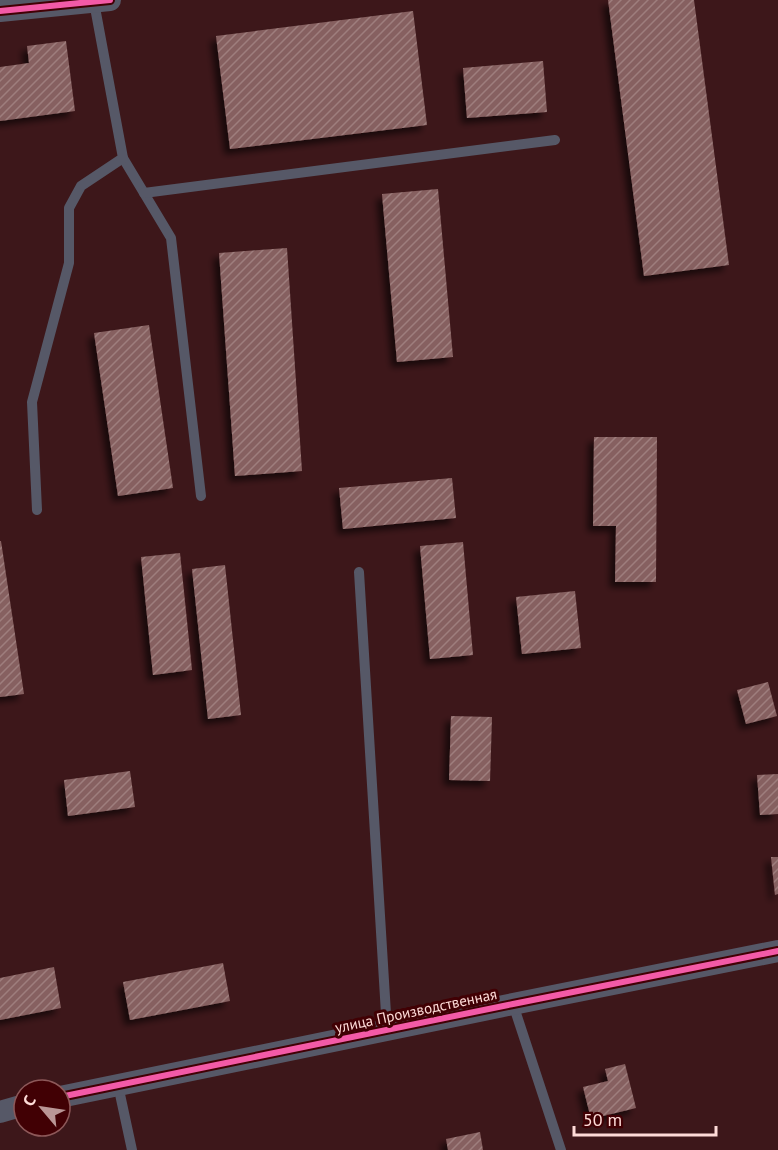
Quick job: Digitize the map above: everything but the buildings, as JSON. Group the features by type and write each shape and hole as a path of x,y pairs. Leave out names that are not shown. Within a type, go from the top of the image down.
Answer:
{"street":[{"path":"0,11 99,1"},
{"name":"улица Производственная","path":"72,1095 778,951"}],"lane":[{"path":"99,1 123,158 171,238 201,496"},
{"path":"144,193 555,140"},
{"path":"37,510 32,402 69,263 69,208 81,186 123,158"},
{"path":"359,572 387,1030"},
{"path":"513,1004 561,1150"},
{"path":"118,1085 132,1150"}],"cycle path":[{"path":"0,11 110,0"},
{"path":"72,1095 778,951"}]}
